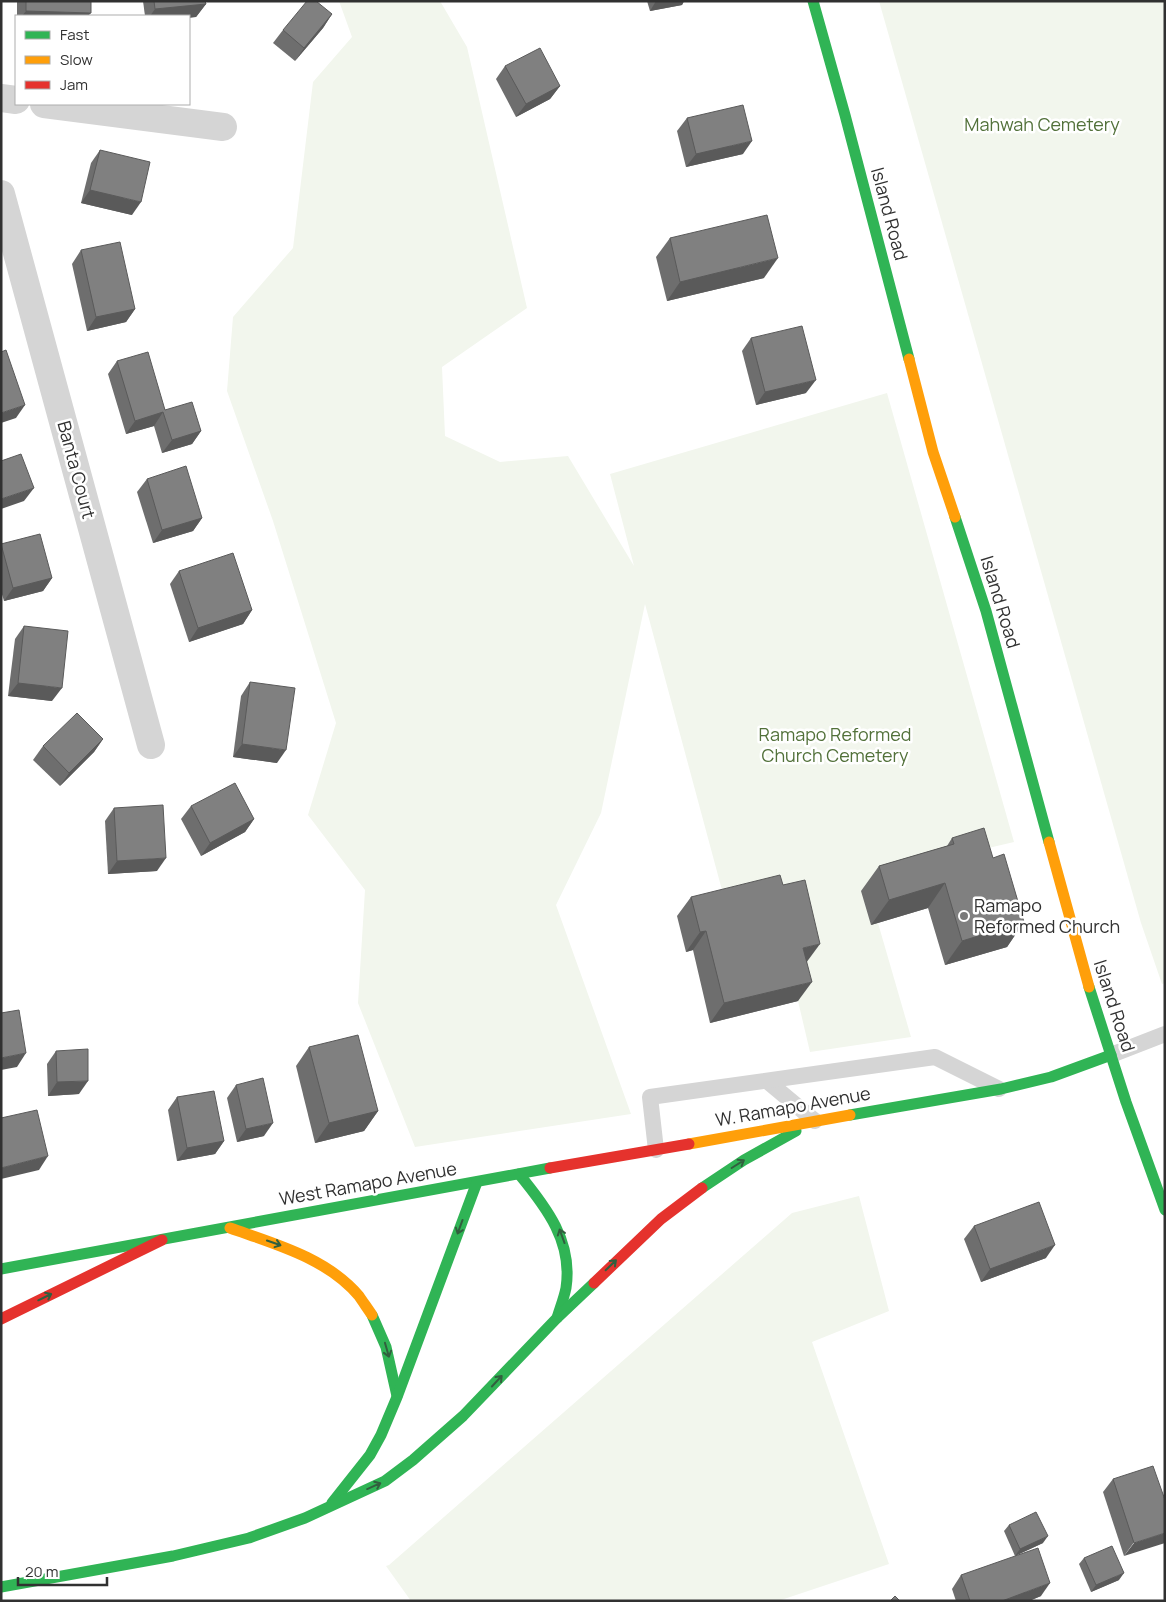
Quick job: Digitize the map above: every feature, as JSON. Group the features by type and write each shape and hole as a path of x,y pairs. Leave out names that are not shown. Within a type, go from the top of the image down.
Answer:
{"main road":[{"name":"Island Road","path":"813,1 845,115 933,452 986,611 1086,976 1126,1102 1164,1205"},
{"name":"W. Ramapo Avenue","path":"477,1182 815,1121 1001,1090 1051,1078 1111,1055"},
{"name":"West Ramapo Avenue","path":"5,1586 173,1556 249,1538 305,1518 385,1481 413,1460 476,1404 557,1318 634,1244 688,1198 744,1160 815,1121"},
{"path":"519,1174 550,1213 564,1242 567,1255 566,1289 557,1318"},
{"name":"West Ramapo Avenue","path":"330,1506 370,1455 381,1435 477,1182"},
{"name":"West Ramapo Avenue","path":"1,1269 477,1182"},
{"path":"228,1227 303,1255 341,1277 353,1289 367,1306 384,1339 397,1397"},
{"path":"1,1319 162,1240"}],"street":[{"path":"1,98 15,100"},
{"path":"52,105 223,127"},
{"name":"Banta Court","path":"1,194 151,745"}],"lane":[{"path":"1111,1055 1165,1034"},
{"path":"656,1150 650,1097 935,1058 1001,1090"},
{"path":"767,1081 815,1121"}],"green space":[{"name":"Ramapo Reformed Church Cemetery","path":"339,1 440,1 467,47 527,308 442,367 445,436 500,462 568,456 634,566 610,474 887,393 1014,842 967,853 872,925 878,923 911,1037 810,1052 790,967 726,905 645,604 601,813 556,905 631,1114 415,1147 358,1003 365,890 308,815 336,723 273,521 227,391 233,317 293,248 313,82 352,37"},
{"name":"Mahwah Cemetery","path":"879,1 1165,1 1165,983 1162,984 1141,923"},
{"path":"859,1196 889,1311 812,1342 889,1564 778,1601 411,1601 386,1566 792,1213"}],"building":[{"path":"26,1 91,1 91,13 26,11"},
{"path":"154,1 205,1 206,4 155,9"},
{"path":"307,1 316,1 332,14 304,48 283,30"},
{"path":"540,48 560,86 526,104 505,66"},
{"path":"743,105 752,141 696,154 687,118"},
{"path":"100,150 150,162 141,202 90,190"},
{"path":"767,215 778,258 680,282 670,238"},
{"path":"120,242 135,309 96,317 81,250"},
{"path":"802,326 816,380 765,392 751,338"},
{"path":"6,350 25,405 1,413 1,352"},
{"path":"148,352 165,410 192,402 201,431 172,440 163,412 135,421 117,361"},
{"path":"21,454 34,488 1,499 1,461"},
{"path":"186,466 202,518 162,530 147,479"},
{"path":"40,534 52,578 13,588 1,544"},
{"path":"233,553 252,610 198,628 179,571"},
{"path":"24,626 68,631 62,688 18,683"},
{"path":"250,682 295,688 286,750 242,744"},
{"path":"77,713 103,739 69,773 43,746"},
{"path":"235,783 254,819 210,843 191,806"},
{"path":"163,805 166,858 117,861 114,808"},
{"path":"984,828 993,858 1004,854 1024,922 962,941 945,883 889,900 879,866 954,844 952,838"},
{"path":"780,875 783,885 805,880 820,944 803,948 812,982 724,1003 706,931 700,932 691,897"},
{"path":"19,1010 26,1053 1,1058 1,1013"},
{"path":"358,1035 378,1111 329,1123 309,1047"},
{"path":"88,1049 88,1081 57,1082 56,1051"},
{"path":"263,1078 273,1123 246,1129 236,1085"},
{"path":"214,1091 224,1141 187,1148 177,1097"},
{"path":"37,1110 48,1156 1,1168 1,1118"},
{"path":"1039,1202 1055,1245 990,1269 974,1226"},
{"path":"1153,1466 1165,1500 1165,1533 1134,1543 1113,1479"},
{"path":"1036,1512 1048,1536 1020,1549 1009,1525"},
{"path":"1112,1546 1124,1573 1096,1585 1084,1558"},
{"path":"1038,1548 1050,1583 1002,1601 970,1601 961,1575"},
{"path":"895,1596 900,1601 890,1601"}],"traffic: fast":[{"path":"813,1 909,359"},
{"path":"955,517 986,611 1049,842"},
{"path":"1089,987 1126,1102 1165,1210"},
{"path":"850,1115 1001,1089 1051,1077 1111,1055"},
{"path":"702,1188 744,1160 796,1131"},
{"path":"1,1269 550,1168"},
{"path":"519,1174 556,1226 566,1256 566,1288 557,1318"},
{"path":"332,1503 370,1455 381,1435 477,1182"},
{"path":"1,1587 173,1556 249,1538 305,1518 385,1481 413,1460 463,1416 557,1318 594,1283"},
{"path":"372,1315 386,1347 397,1396"}],"traffic: slow":[{"path":"909,359 933,452 955,517"},
{"path":"1049,842 1089,987"},
{"path":"689,1144 850,1115"},
{"path":"230,1228 316,1262 346,1283 359,1296 372,1315"}],"traffic: jam":[{"path":"550,1168 689,1144"},
{"path":"594,1283 661,1219 702,1188"},
{"path":"1,1319 162,1240"}],"place":[{"name":"Ramapo Reformed Church","path":"964,916"}]}
